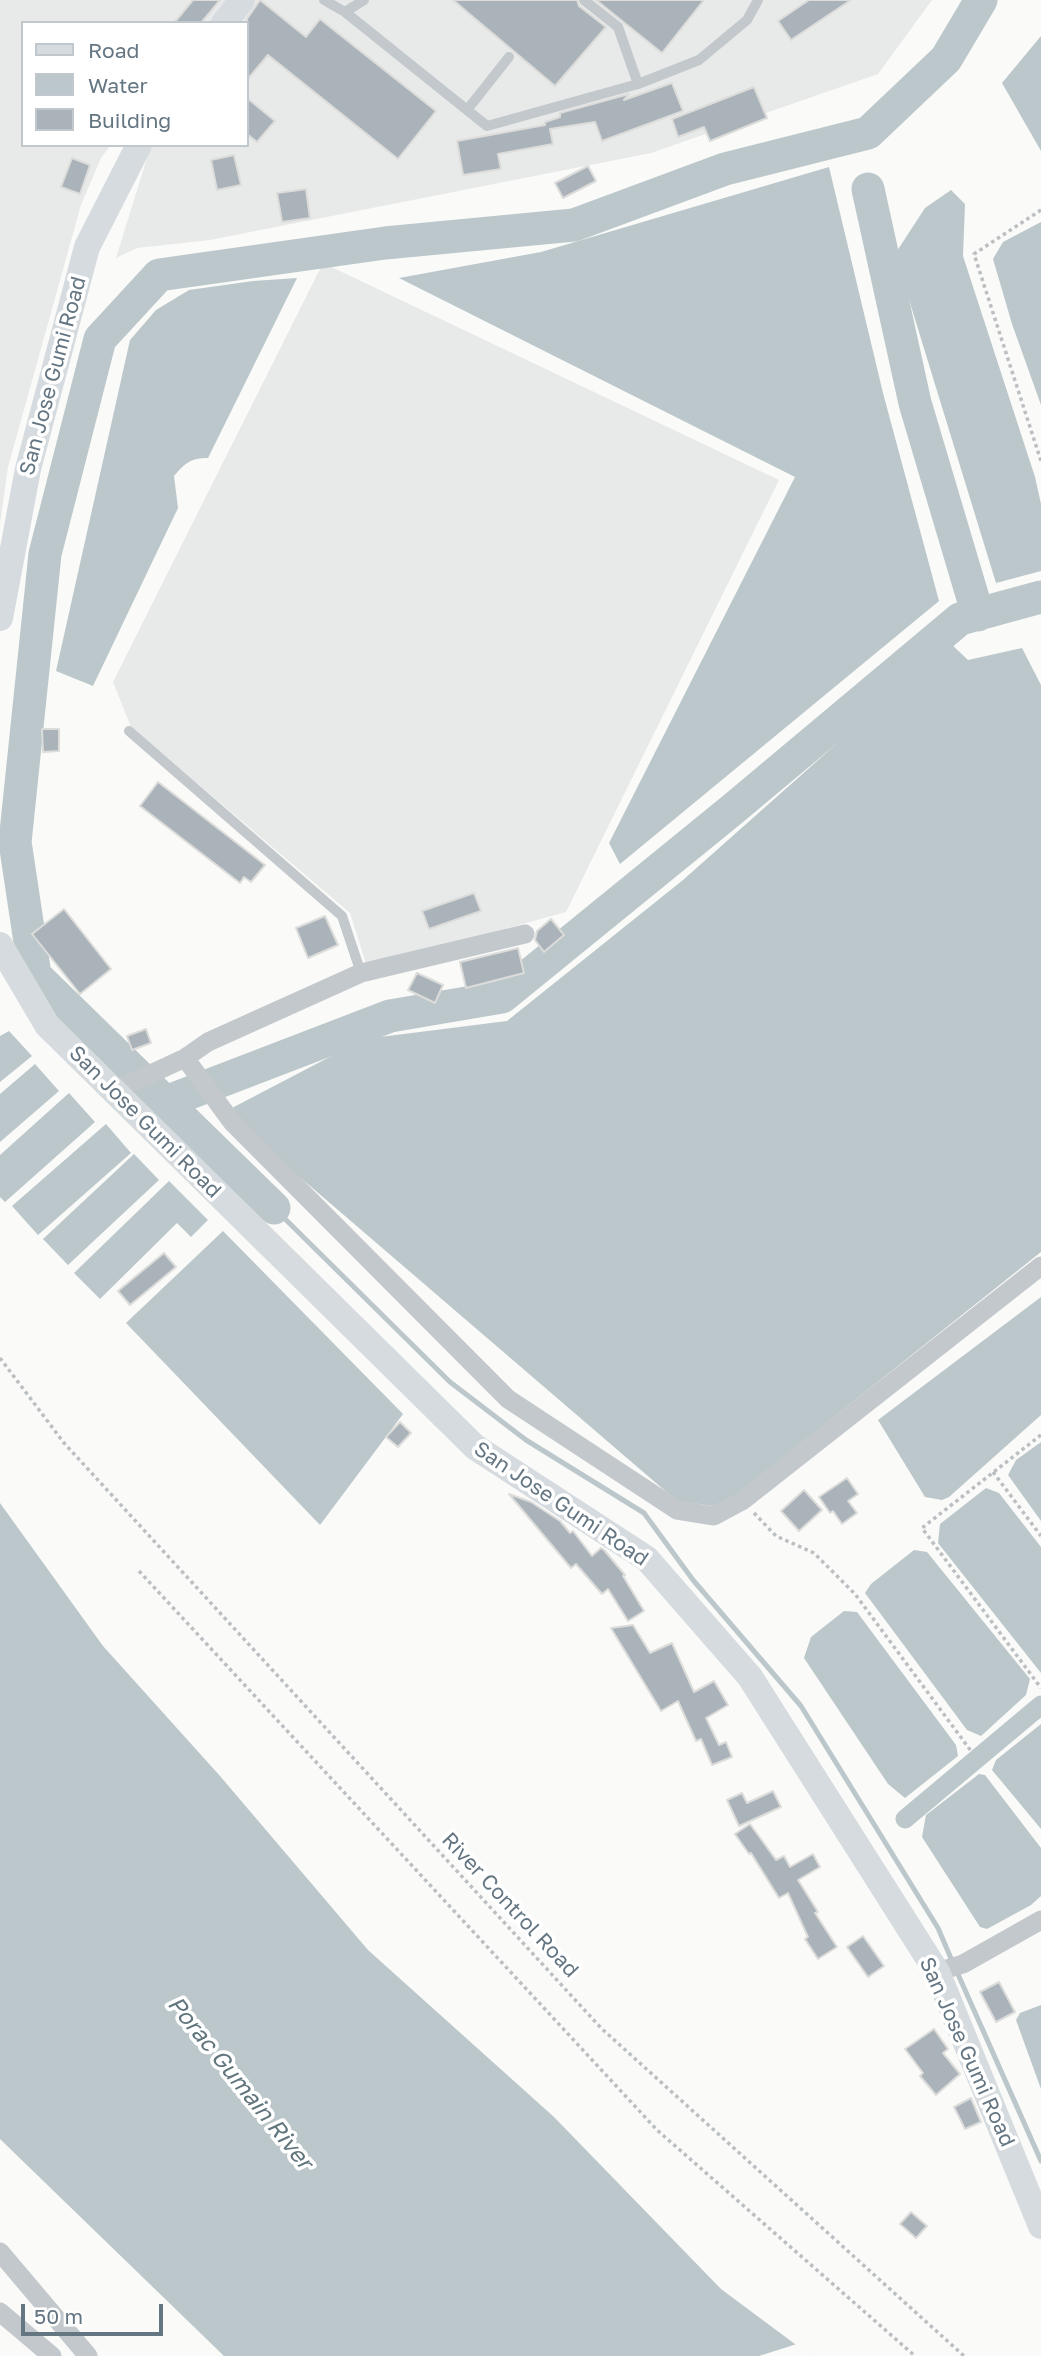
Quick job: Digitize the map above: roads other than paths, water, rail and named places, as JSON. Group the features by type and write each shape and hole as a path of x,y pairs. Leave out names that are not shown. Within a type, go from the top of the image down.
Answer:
{"street":[{"path":"226,21 242,0"},
{"name":"San Jose Gumi Road","path":"0,618 28,469 87,247 138,147"},
{"path":"114,1091 185,1058 208,1042 361,973 525,934"},
{"name":"San Jose Gumi Road","path":"0,945 47,1025 475,1447 647,1559 750,1677 949,1968 1041,2225"},
{"path":"185,1058 232,1122 508,1399 677,1510 714,1516 742,1501 1041,1266"},
{"path":"949,1968 1041,1920"},
{"path":"0,2252 88,2356"},
{"path":"0,2312 52,2356"}],"lane":[{"path":"324,0 345,12 487,126 638,84 699,60 747,20 758,0"},
{"path":"345,12 365,0"},
{"path":"584,0 618,27 638,84"},
{"path":"467,110 509,57"},
{"path":"129,730 342,916 361,973"}],"water":[{"path":"1041,36 1041,151 1002,83"},
{"path":"829,167 883,393 939,601 620,864 609,843 795,477 399,278 541,252"},
{"path":"951,190 965,204 963,256 1035,477 1041,504 1041,571 996,583 895,254 925,208"},
{"path":"1041,222 1041,405 1012,324 993,259 1003,242"},
{"path":"297,278 208,458 189,462 174,476 178,508 93,686 56,671 130,340 156,310 189,290"},
{"path":"950,643 968,660 1022,648 1041,685 1041,1252 736,1495 713,1506 677,1501 246,1131 232,1108 364,1039 507,1021 683,880"},
{"path":"9,1031 32,1056 0,1082 0,1036"},
{"path":"35,1064 59,1091 0,1142 0,1094"},
{"path":"69,1093 95,1122 5,1202 0,1197 0,1155"},
{"path":"106,1124 131,1153 38,1235 12,1206"},
{"path":"134,1154 159,1180 68,1265 43,1239"},
{"path":"169,1181 208,1220 191,1237 177,1223 100,1299 74,1273"},
{"path":"223,1231 403,1414 320,1525 126,1323"},
{"path":"1041,1297 1041,1415 949,1497 942,1500 925,1497 878,1420"},
{"path":"1041,1442 1041,1521 1008,1475 1016,1460"},
{"path":"986,1488 999,1493 1041,1547 1041,1673 938,1543 940,1524"},
{"name":"Porac Gumain River","path":"0,1503 103,1646 220,1776 368,1950 554,2117 721,2289 811,2356 224,2356 0,2139"},
{"path":"914,1550 927,1552 1030,1679 1026,1695 981,1736 967,1730 865,1593 871,1584"},
{"path":"844,1611 857,1612 956,1745 958,1756 905,1798 888,1784 804,1658 811,1637"},
{"path":"1041,1724 1041,1829 992,1770 996,1760"},
{"path":"979,1774 985,1775 1041,1848 1041,1896 1031,1905 987,1929 980,1927 922,1837 926,1815"},
{"path":"1041,2005 1041,2089 1016,2020 1020,2013"}],"waterway":[{"path":"274,1208 35,975 15,842 45,554 100,339 159,275 385,243 574,225 725,169 868,133 946,59 981,0"},
{"path":"868,189 915,403 978,615"},
{"path":"166,1102 390,1016 502,997 960,619 1041,597"},
{"path":"274,1208 450,1382 526,1440 644,1513 693,1580 801,1706 938,1928 953,1963"},
{"path":"905,1819 1041,1705"},
{"path":"957,1972 1041,2161"}]}
